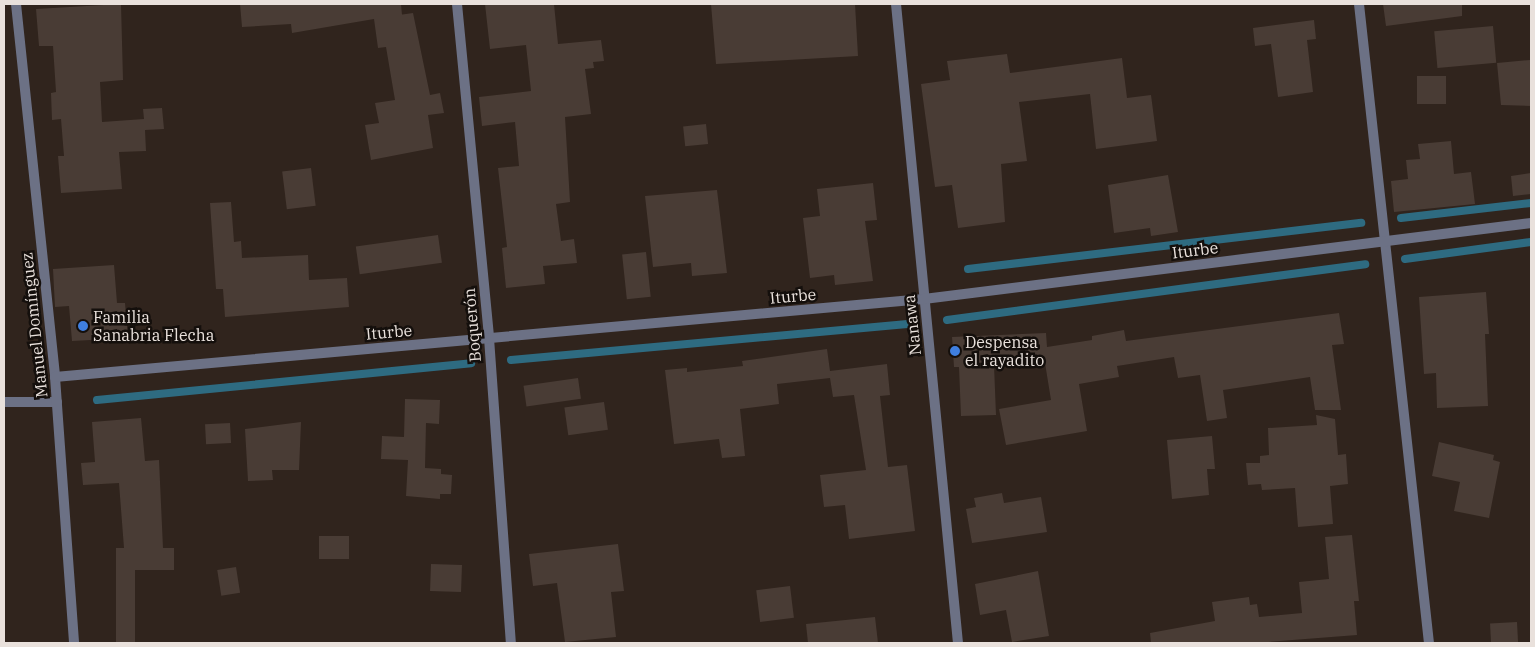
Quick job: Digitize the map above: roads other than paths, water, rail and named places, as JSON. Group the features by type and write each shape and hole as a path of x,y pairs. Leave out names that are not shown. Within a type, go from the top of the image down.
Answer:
{"street":[{"name":"Manuel Domínguez","path":"16,4 55,377 74,643"},
{"name":"Boquerón","path":"457,4 489,338 511,643"},
{"name":"Nanawa","path":"896,4 958,643"},
{"path":"1358,4 1429,643"},
{"name":"Iturbe","path":"55,377 924,299 1531,223"},
{"path":"4,402 57,402"}],"waterway":[{"path":"1401,218 1531,203"},
{"path":"968,269 1361,223"},
{"path":"1405,259 1531,242"},
{"path":"947,320 1365,264"},
{"path":"511,360 907,324"},
{"path":"97,400 471,363"}],"place":[{"name":"Familia Sanabria Flecha","path":"83,326"},
{"name":"Despensa el rayadito","path":"955,351"}]}
